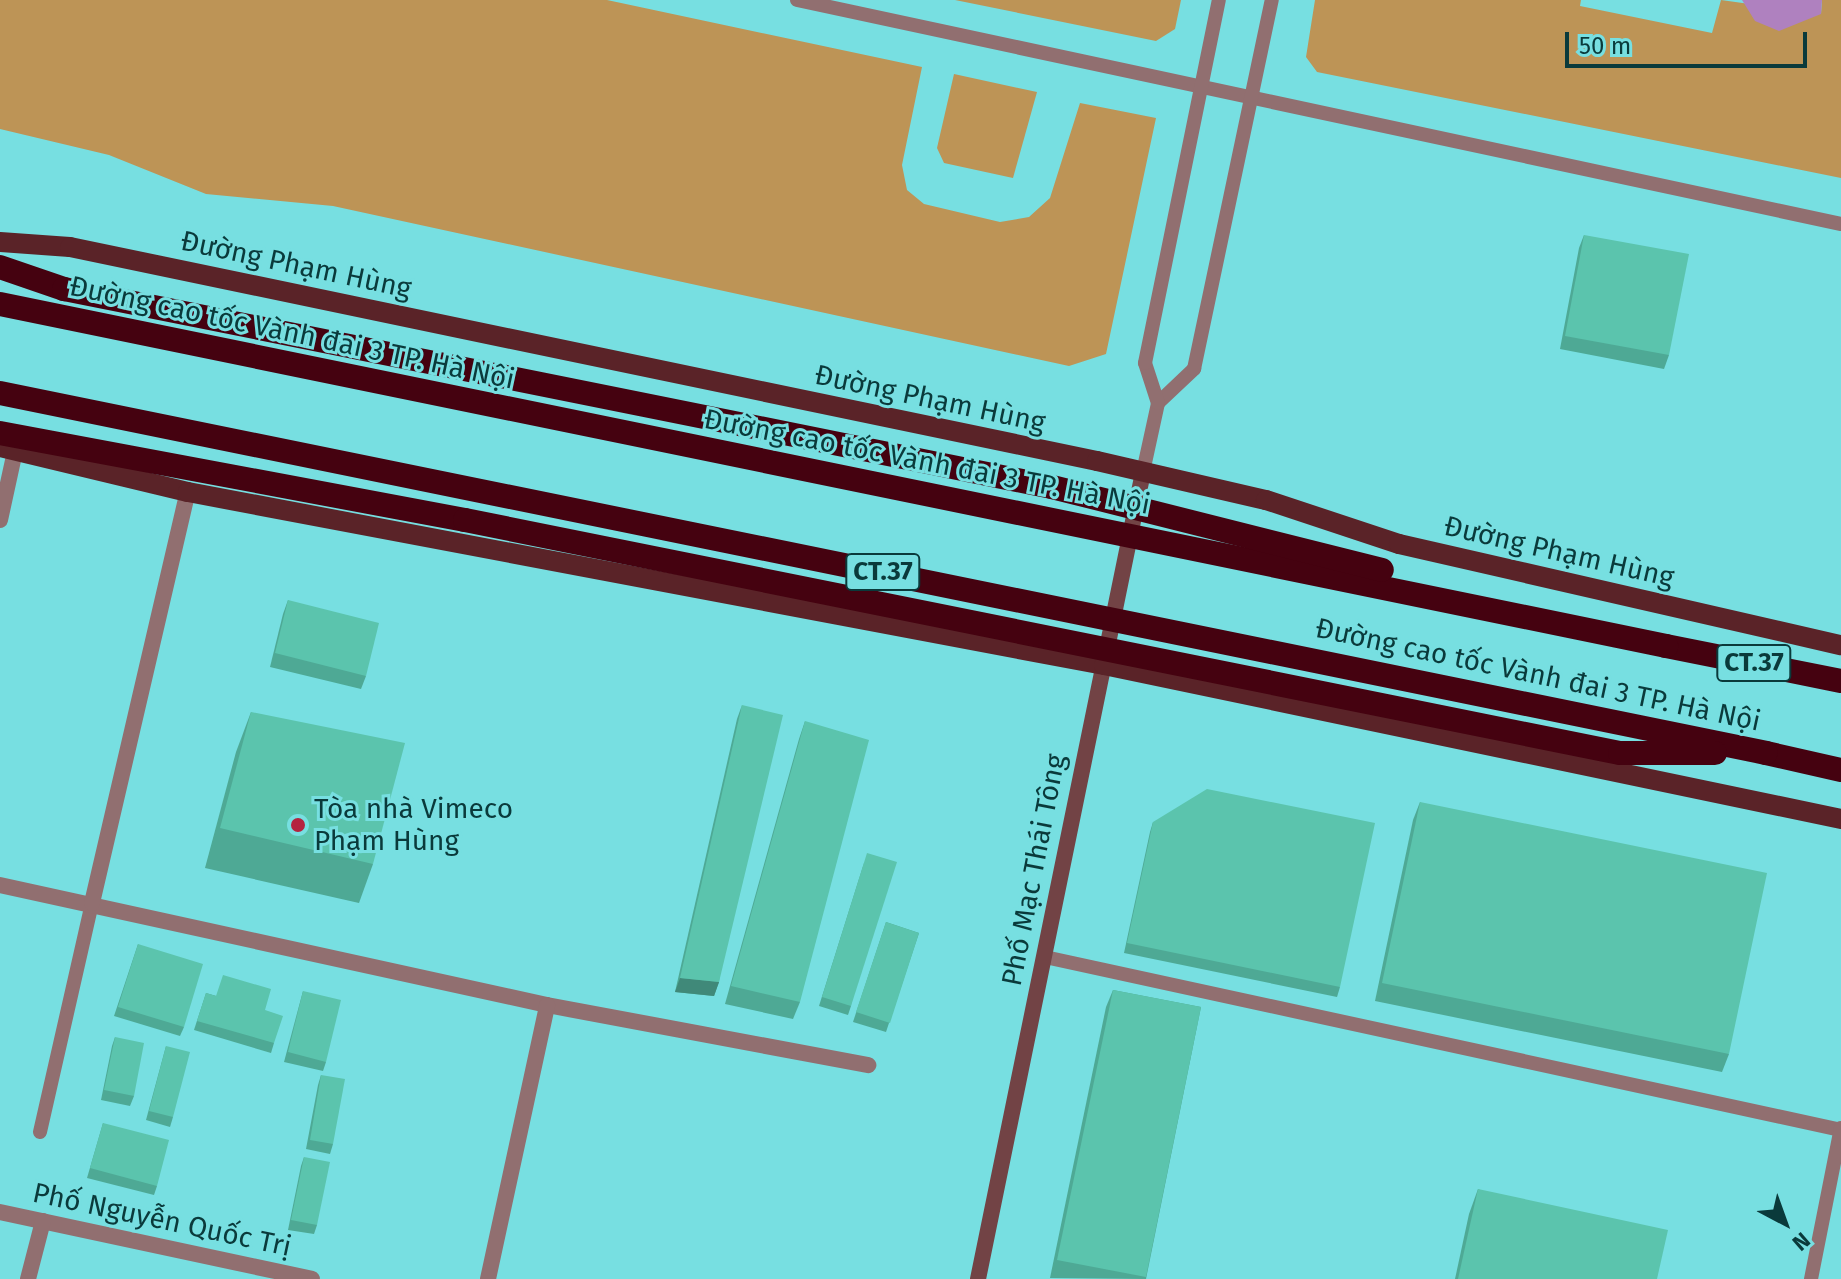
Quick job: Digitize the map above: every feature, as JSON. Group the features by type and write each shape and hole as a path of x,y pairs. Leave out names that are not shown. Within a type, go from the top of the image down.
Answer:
{"highway":[{"path":"0,267 64,289 1052,487 1666,646"},
{"name":"Đường cao tốc Vành đai 3 TP. Hà Nội","path":"0,304 1841,681"},
{"name":"Đường cao tốc Vành đai 3 TP. Hà Nội","path":"0,393 1841,770"},
{"path":"5,444 465,520 1620,753 1766,753"}],"main road":[{"name":"Đường Phạm Hùng","path":"0,242 70,247 1143,472 1266,500 1399,544 1841,645"},
{"path":"5,444 188,492 1104,665 1841,819"}],"street":[{"path":"0,520 5,444"},
{"name":"Phố Mạc Thái Tông","path":"978,1279 1143,472"},
{"path":"92,903 188,492"},
{"path":"0,885 547,1005 868,1065"},
{"path":"488,1279 547,1005"},
{"name":"Phố Nguyễn Quốc Trị","path":"0,1212 312,1279"},
{"path":"28,1279 43,1221"}],"lane":[{"path":"797,0 1201,88 1248,102 1841,224"},
{"path":"1143,472 1158,403 1145,363 1219,0"},
{"path":"1158,403 1194,369 1272,0"},
{"path":"40,1132 92,903"},
{"path":"1045,957 1841,1130 1811,1279"}],"shaded area":[{"path":"0,0 607,0 922,67 902,165 907,190 924,204 1000,222 1029,217 1050,198 1080,103 1156,118 1106,354 1069,366 333,206 206,194 109,155 0,129"},
{"path":"955,0 1181,0 1175,29 1156,41"},
{"path":"1315,0 1581,0 1580,6 1712,33 1721,0 1821,14 1822,0 1841,0 1841,178 1317,72 1306,57"},
{"path":"1742,0 1822,0 1821,14 1779,31 1755,21"},
{"path":"954,74 1037,92 1013,178 944,163 937,148"}],"building":[{"path":"1584,235 1689,254 1669,355 1565,336"},
{"path":"288,600 379,623 366,676 275,653"},
{"path":"742,705 783,715 719,982 680,978"},
{"name":"Tòa nhà Vimeco Phạm Hùng","path":"251,712 405,743 373,864 220,828"},
{"path":"805,721 869,740 800,1002 731,986"},
{"path":"1207,789 1375,823 1340,987 1127,943 1153,822"},
{"path":"1420,802 1767,873 1729,1054 1382,983"},
{"path":"867,853 897,862 851,1006 822,997"},
{"path":"886,922 919,933 890,1023 856,1012"},
{"path":"138,944 203,964 184,1027 118,1007"},
{"path":"223,975 271,989 265,1010 283,1016 274,1043 197,1021 206,993 216,996"},
{"path":"1113,990 1201,1007 1146,1277 1057,1260"},
{"path":"303,991 341,1000 326,1062 288,1052"},
{"path":"115,1037 144,1043 134,1096 104,1090"},
{"path":"166,1046 190,1052 173,1117 149,1111"},
{"path":"321,1075 345,1079 333,1144 310,1140"},
{"path":"103,1123 169,1140 157,1186 90,1168"},
{"path":"304,1157 330,1162 317,1225 291,1220"},
{"path":"1478,1189 1668,1230 1657,1279 1458,1279"}],"place":[{"name":"Tòa nhà Vimeco Phạm Hùng","path":"298,825"}]}
